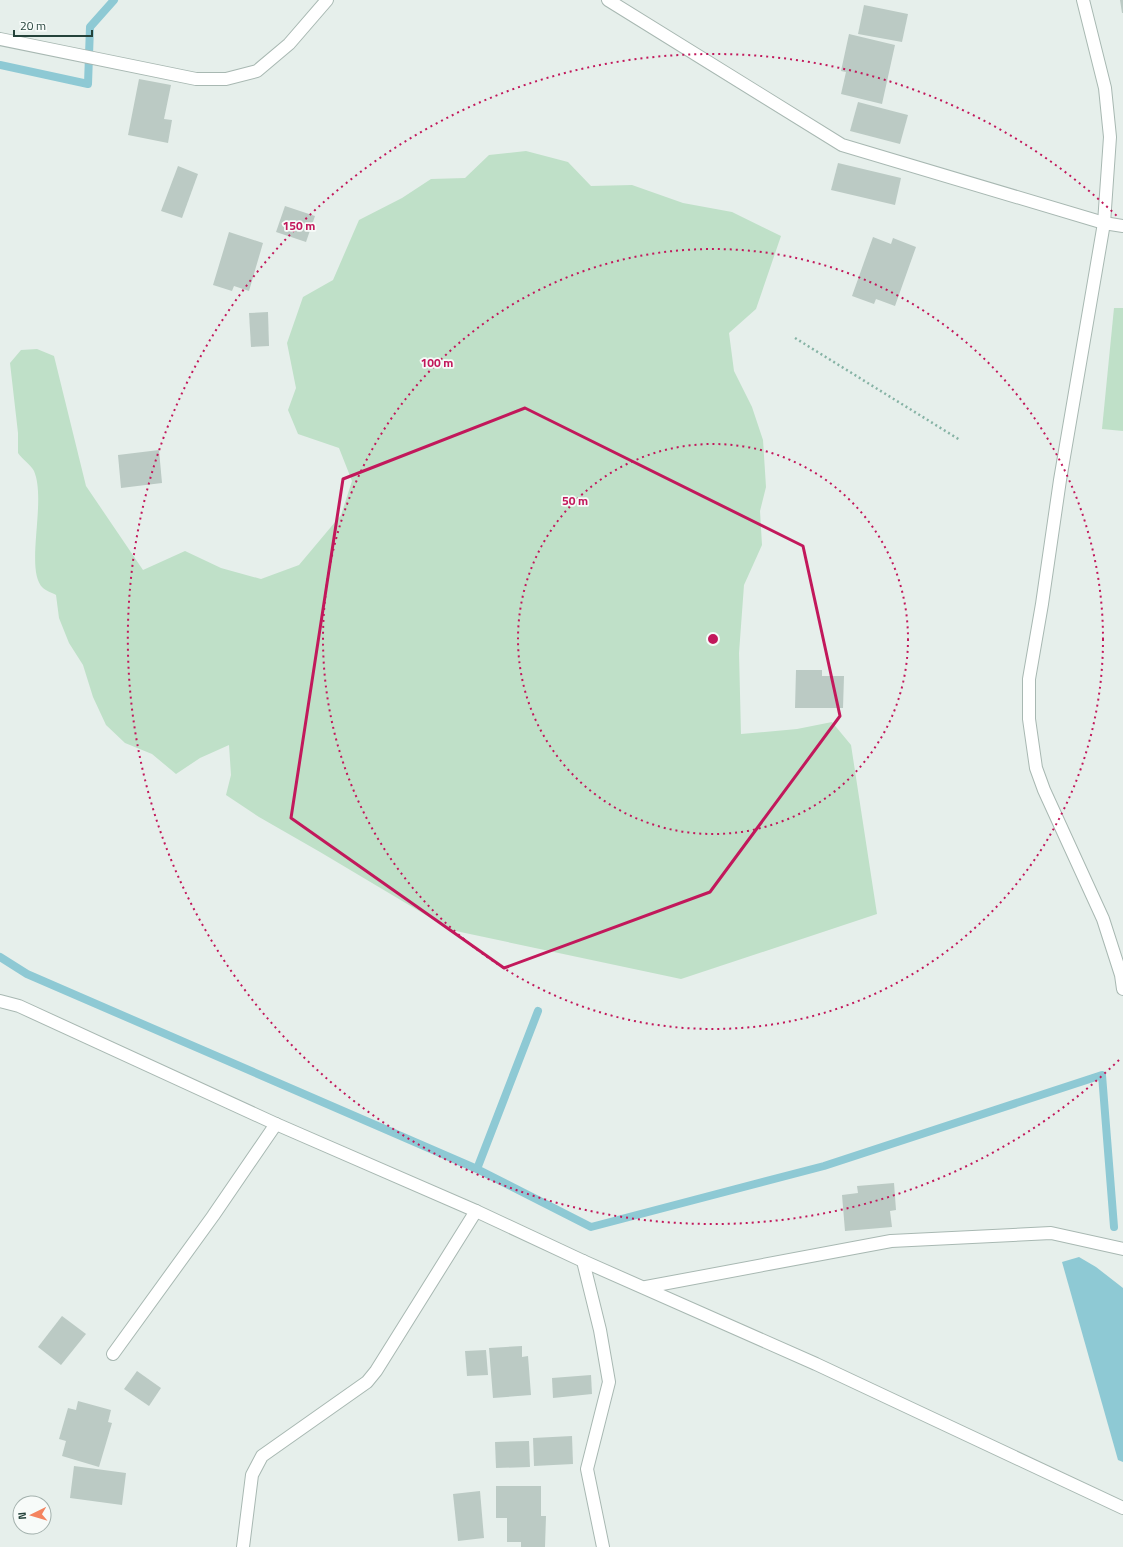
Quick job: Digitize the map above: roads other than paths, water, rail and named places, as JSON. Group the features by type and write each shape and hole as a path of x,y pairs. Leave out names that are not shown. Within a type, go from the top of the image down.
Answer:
{"street":[{"path":"0,39 196,79 226,79 257,71 289,44 327,0"},
{"path":"608,0 842,145 1104,223 1123,226"},
{"path":"1083,0 1106,88 1110,137 1104,223 1060,480 1042,604 1028,679 1029,719 1036,768 1044,790 1104,920 1121,975 1123,989"},
{"path":"0,1000 18,1006 276,1124 646,1287 816,1364 1123,1508"},
{"path":"113,1354 213,1216 276,1124"},
{"path":"243,1547 252,1475 262,1456 367,1382 376,1371 476,1211"},
{"path":"646,1287 891,1241 1051,1233 1123,1249"},
{"path":"583,1260 600,1330 609,1382 587,1469 603,1547"}],"water":[{"path":"1079,1257 1096,1267 1123,1288 1123,1462 1118,1460 1062,1262"}],"waterway":[{"path":"0,65 88,84 90,27 114,0"},
{"path":"0,957 27,974 477,1169"},
{"path":"538,1011 477,1169 591,1227 824,1166 1102,1075 1114,1227"}]}
